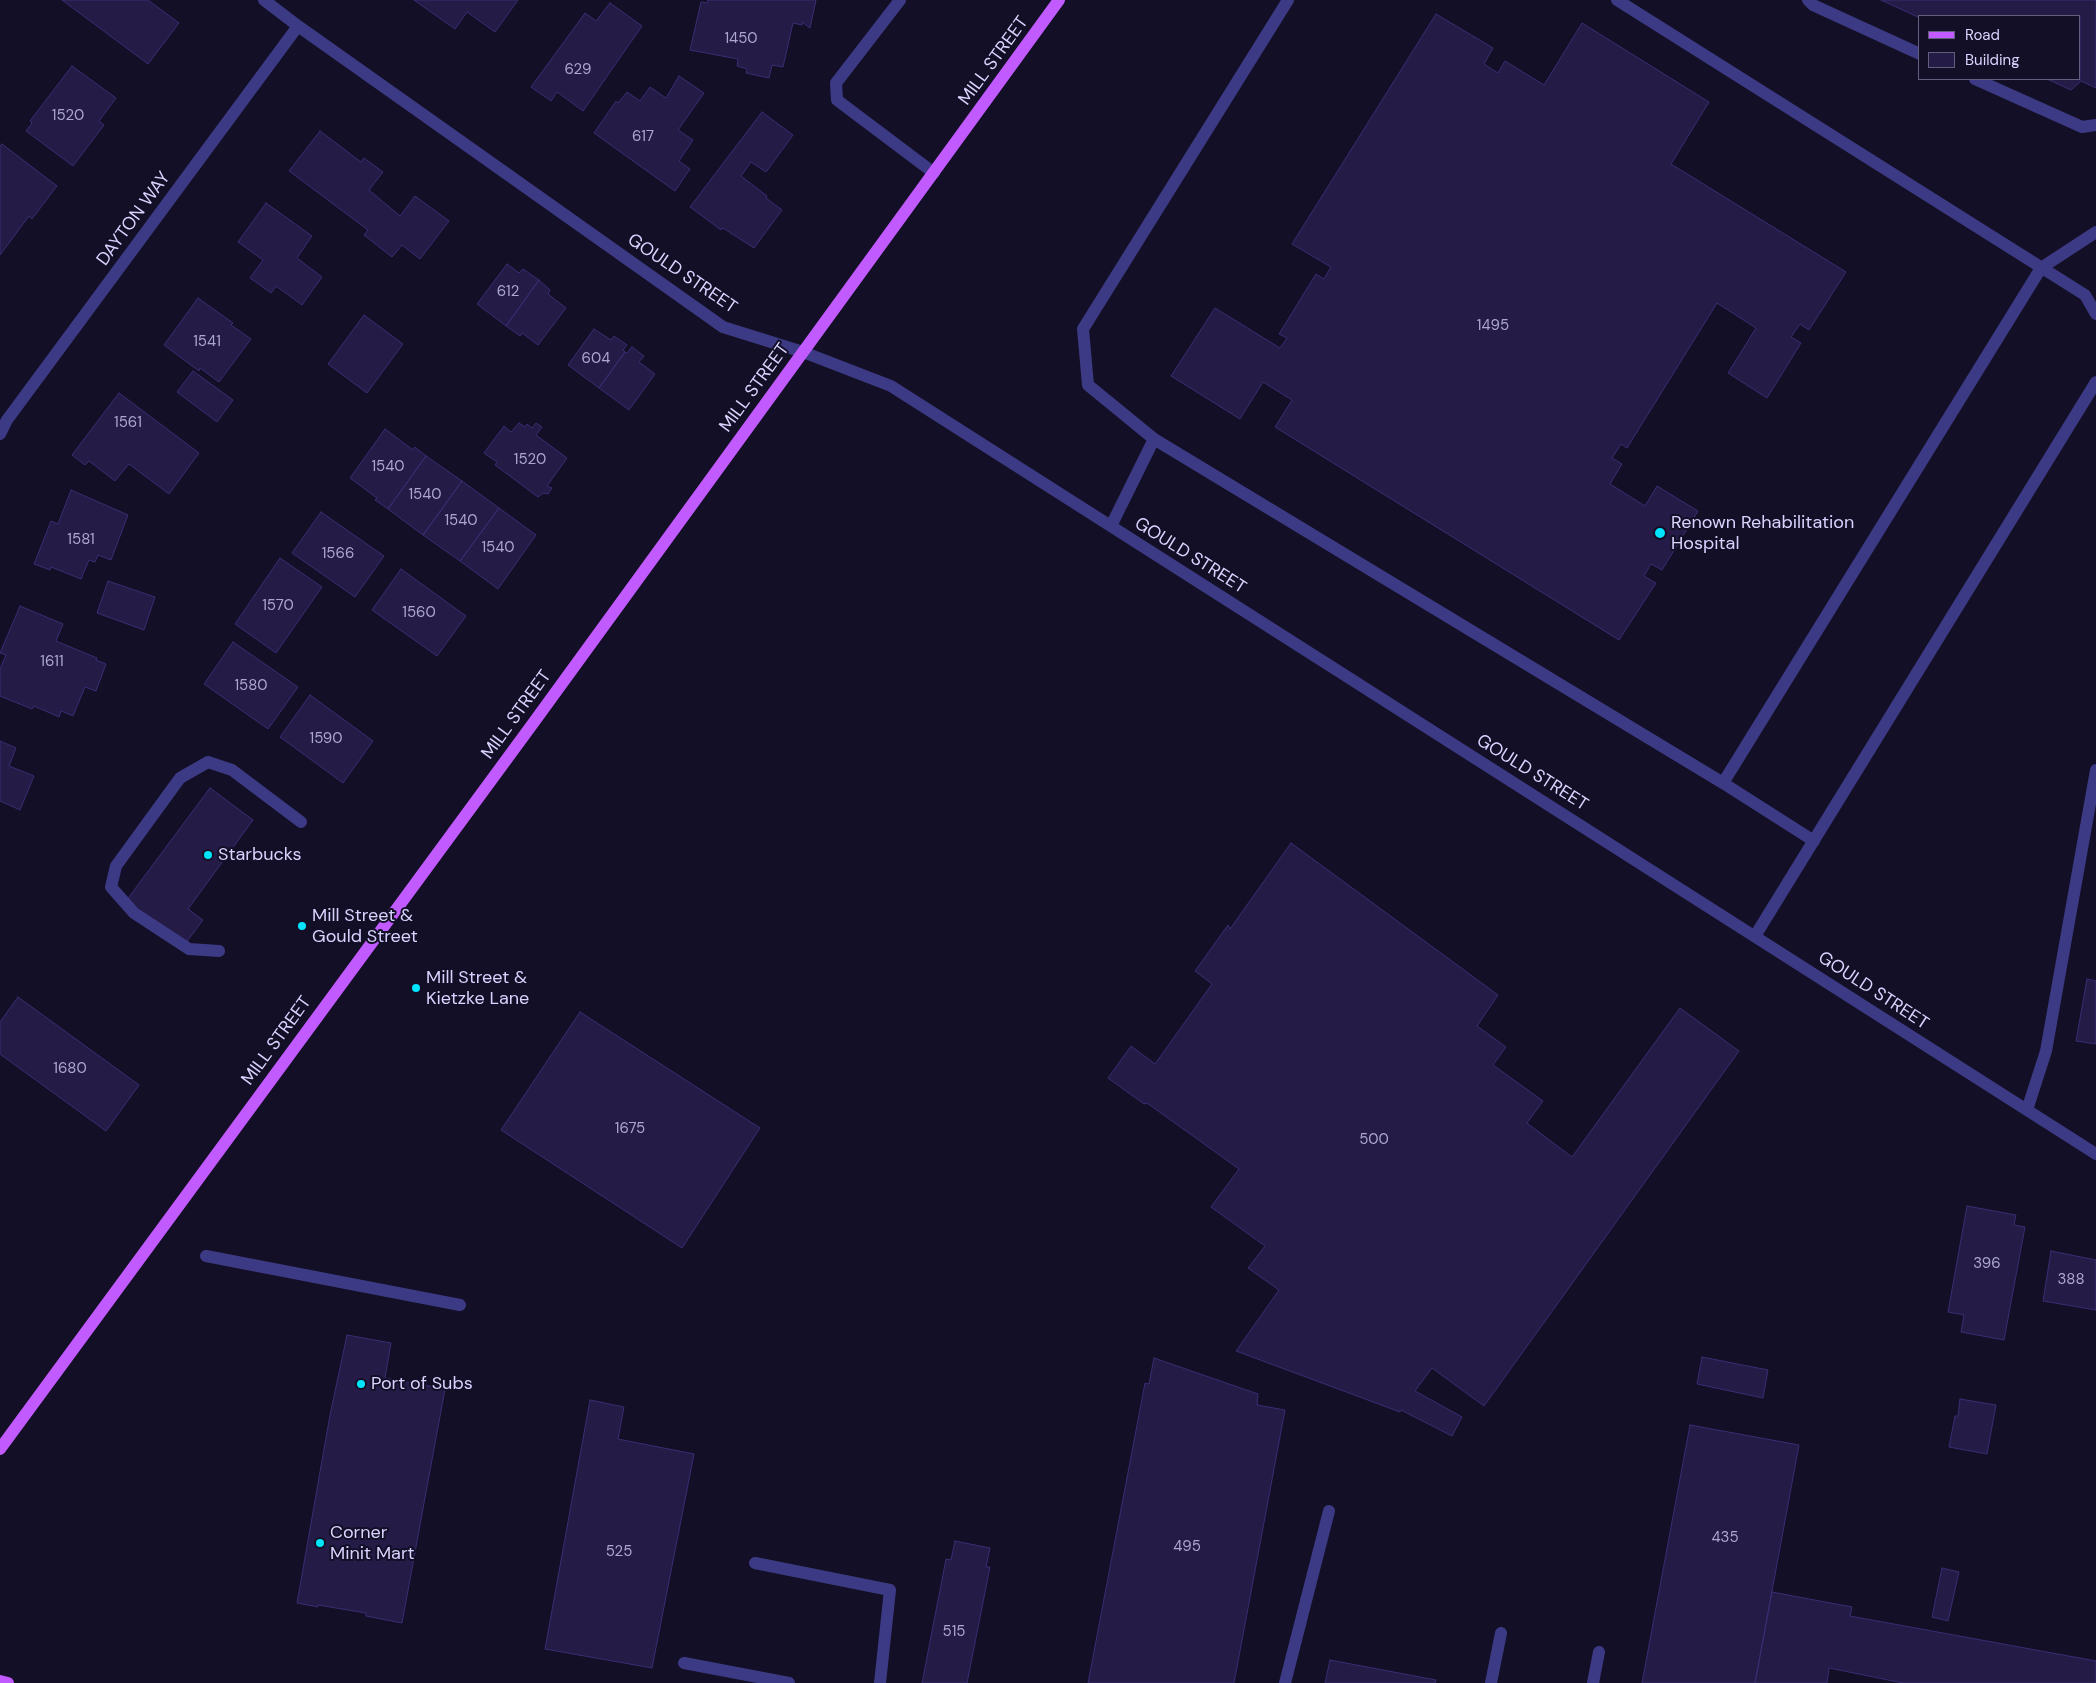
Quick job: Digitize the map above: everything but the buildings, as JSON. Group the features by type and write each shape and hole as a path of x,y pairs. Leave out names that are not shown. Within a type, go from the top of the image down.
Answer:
{"main road":[{"name":"MILL STREET","path":"0,1449 1060,0"}],"street":[{"name":"GOULD STREET","path":"264,0 723,327 803,352 890,386 2096,1154"},
{"path":"900,0 836,83 837,100 934,173"},
{"path":"1288,0 1084,330 1088,384 1154,439 1814,841"},
{"path":"1617,0 2085,295 2096,314"},
{"path":"1808,0 1813,5 1918,53"},
{"name":"DAYTON WAY","path":"0,434 7,420 298,26"},
{"path":"1977,80 2082,127 2096,125"},
{"path":"1723,784 2041,268 2096,232"},
{"path":"1755,936 2096,382"},
{"path":"1111,526 1154,439"},
{"path":"219,951 189,949 134,913 111,887 116,866 180,778 208,762 232,770 302,822"},
{"path":"2027,1110 2046,1051 2096,770"},
{"path":"206,1256 460,1305"},
{"path":"1285,1683 1329,1511"},
{"path":"756,1563 890,1590 880,1683"},
{"path":"1491,1683 1501,1633"},
{"path":"1593,1683 1599,1652"},
{"path":"684,1663 789,1683"}],"place":[{"name":"Renown Rehabilitation Hospital","path":"1660,533"},
{"name":"Starbucks","path":"208,855"},
{"name":"Mill Street & Gould Street","path":"302,926"},
{"name":"Mill Street & Kietzke Lane","path":"416,988"},
{"name":"Port of Subs","path":"361,1384"},
{"name":"Corner Minit Mart","path":"320,1543"}]}
